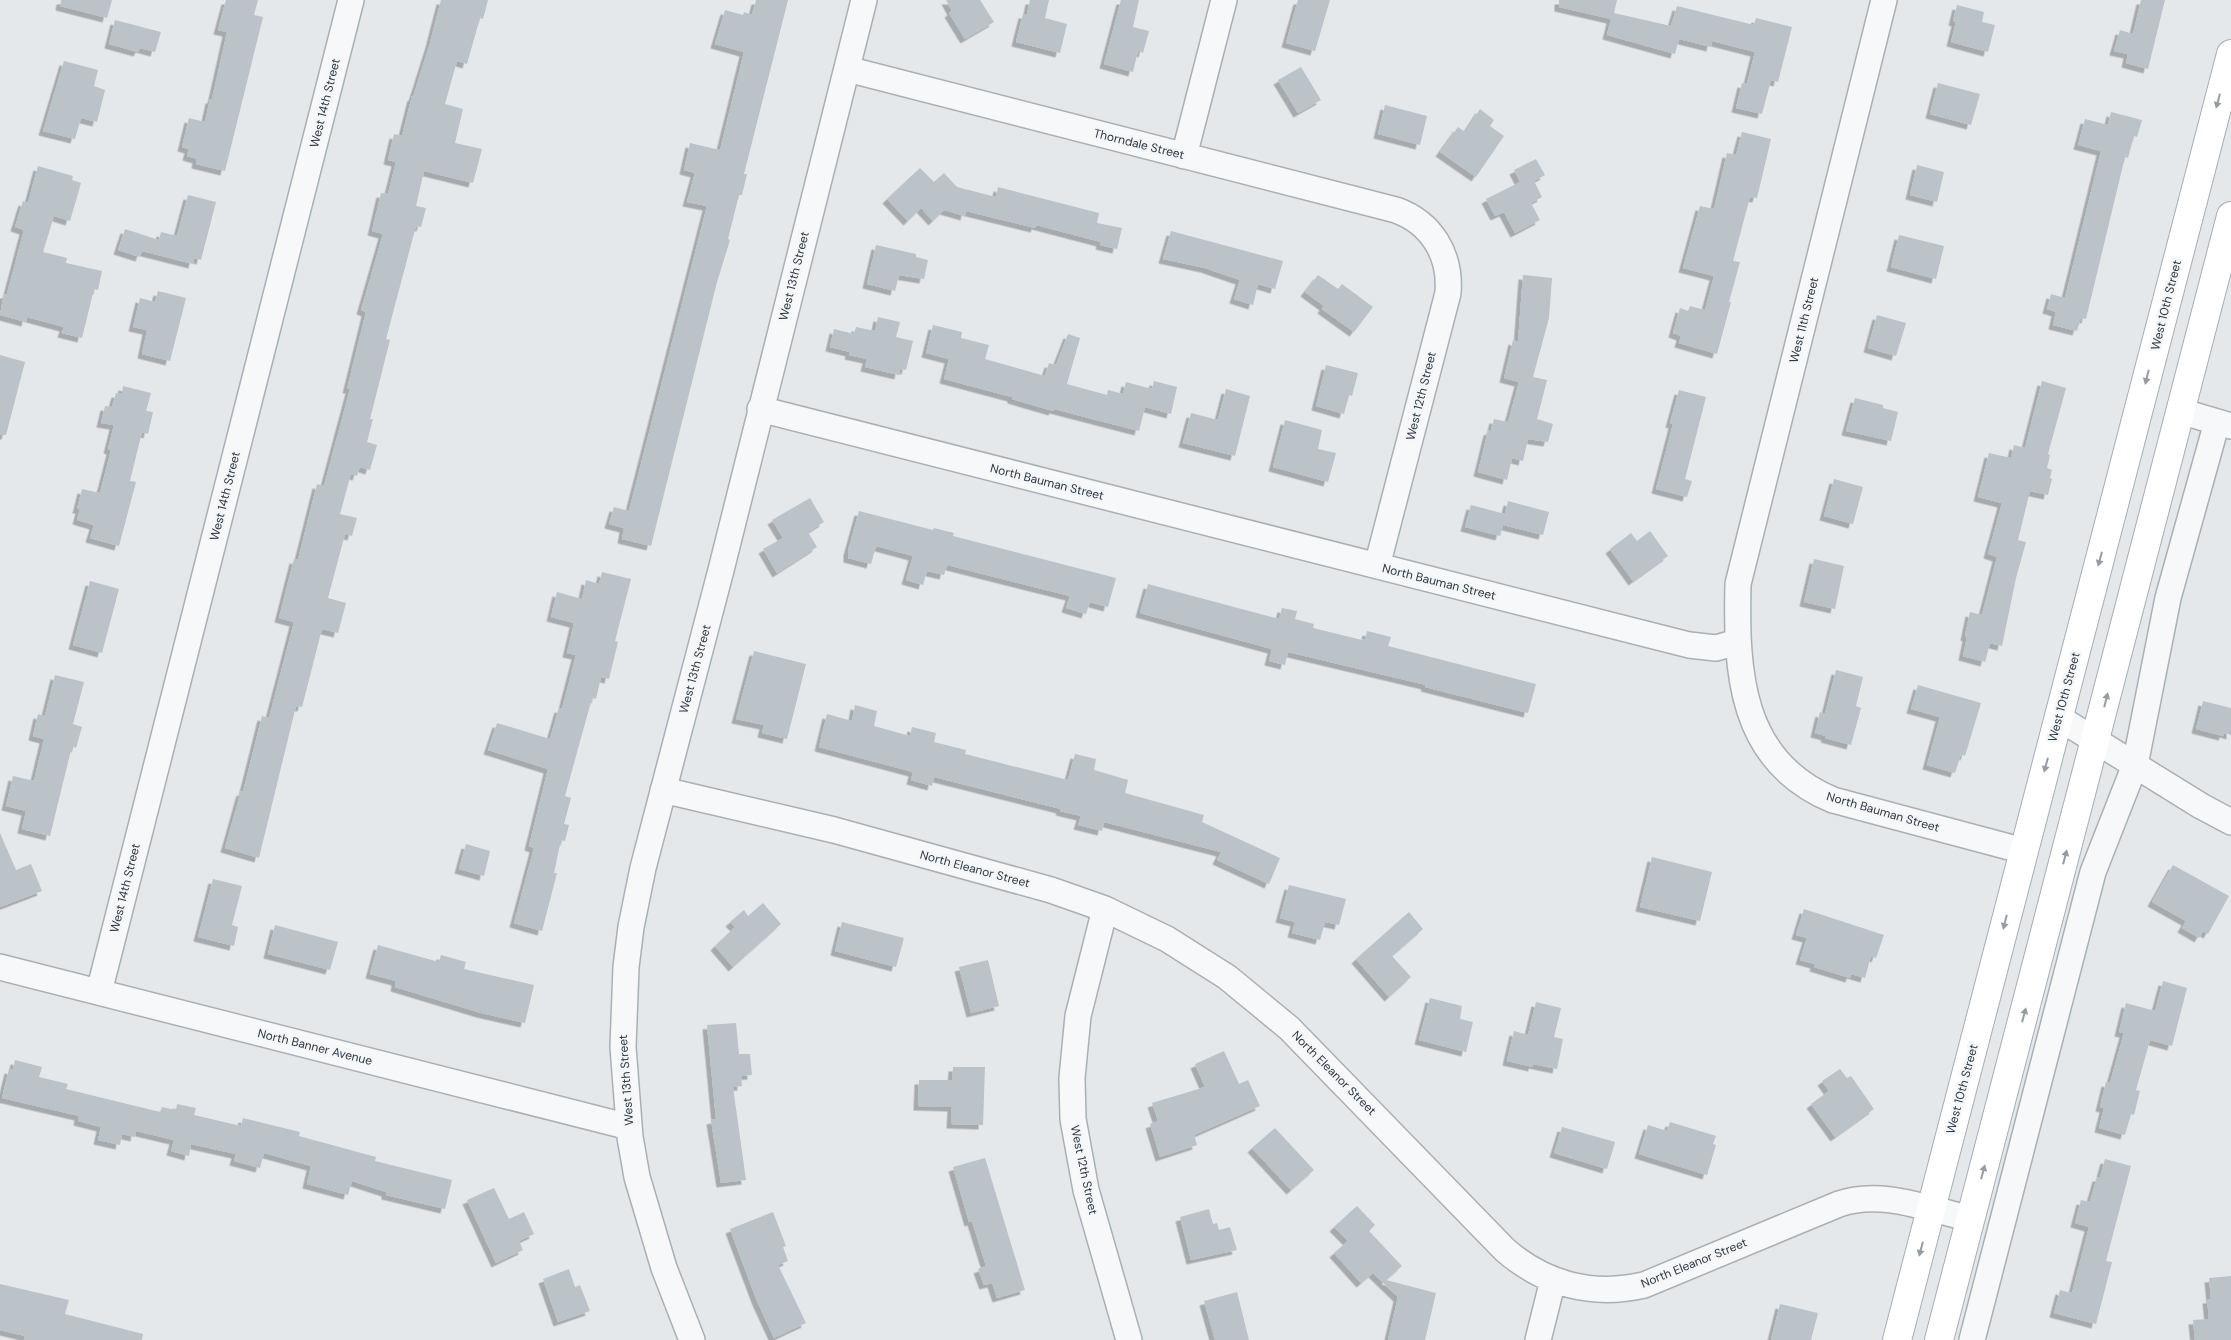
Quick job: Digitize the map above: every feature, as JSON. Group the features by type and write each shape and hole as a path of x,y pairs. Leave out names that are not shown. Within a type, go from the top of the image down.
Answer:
{"main road":[{"name":"West 10th Street","path":"1897,1340 2231,54"},
{"path":"1939,1340 2231,216"}],"street":[{"name":"West 14th Street","path":"99,992 351,0"},
{"name":"West 13th Street","path":"692,1340 664,1268 637,1177 629,1127 623,1054 626,967 638,893 663,790 721,570 864,0"},
{"path":"1184,156 1224,0"},
{"name":"West 11th Street","path":"1737,642 1738,584 1884,0"},
{"name":"Thorndale Street","path":"847,69 1396,210 1415,219 1428,229"},
{"name":"West 12th Street","path":"1377,566 1448,293 1449,277 1444,255 1428,229"},
{"name":"North Bauman Street","path":"760,409 1698,647 1725,647 1737,642 1741,679 1760,736 1769,752 1798,780 1813,791 1833,800 2024,851"},
{"path":"1972,1340 2093,872 2135,765 2168,598 2224,424 2180,411"},
{"path":"2058,718 2201,806 2231,822"},
{"name":"North Eleanor Street","path":"663,790 834,830 1051,890 1105,909 1140,925 1184,949 1227,977 1274,1014 1505,1250 1527,1267 1553,1280 1580,1288 1600,1290 1644,1284 1839,1204 1863,1198 1884,1199 1971,1219"},
{"name":"West 12th Street","path":"1105,909 1078,1016 1073,1057 1072,1109 1075,1140 1086,1190 1129,1340"},
{"name":"North Banner Avenue","path":"0,966 629,1127"},
{"path":"1538,1340 1553,1280"}],"building":[{"path":"61,0 112,0 107,18 60,6"},
{"path":"226,0 258,0 254,15 263,17 225,171 196,164 197,159 187,156 189,149 182,147 189,118 205,122 210,99 212,99 227,32 218,30"},
{"path":"441,0 488,0 483,19 480,18 467,64 457,61 445,104 463,109 455,143 482,149 473,183 424,171 416,206 426,208 421,227 416,226 386,339 390,340 370,419 373,419 367,442 377,445 370,470 360,467 357,476 351,474 340,514 357,518 352,536 345,534 328,598 346,603 338,633 322,629 302,707 296,706 259,858 225,848 241,791 243,792 262,716 269,718 294,622 279,618 294,559 298,560 317,484 324,486 350,389 347,389 366,312 361,310 383,234 372,231 381,193 388,194 396,162 388,160 394,134 402,136"},
{"path":"756,0 788,0 744,174 747,174 742,195 739,195 728,239 730,240 717,282 651,546 622,539 624,528 609,524 614,507 629,511 707,206 687,202 695,173 684,170 690,143 720,150 744,52 715,44 725,10 743,15 744,12 752,15"},
{"path":"946,0 980,0 994,22 965,39 949,13 952,11"},
{"path":"1030,0 1049,0 1045,18 1067,24 1060,53 1016,42 1023,14 1027,14"},
{"path":"1121,0 1139,0 1133,27 1149,31 1143,53 1138,51 1133,72 1104,64"},
{"path":"1298,0 1330,0 1315,51 1286,43"},
{"path":"1559,0 1617,0 1614,13 1671,26 1677,6 1754,25 1756,18 1792,27 1778,82 1771,80 1762,114 1736,108 1742,83 1747,84 1755,52 1712,41 1711,47 1679,39 1675,54 1607,35 1611,19 1559,7"},
{"path":"2141,0 2165,0 2148,69 2126,63 2128,54 2114,51 2120,30 2133,34"},
{"path":"1957,5 1984,12 1982,22 1995,25 1988,52 1951,42 1956,22 1953,21"},
{"path":"115,20 161,32 155,52 140,48 138,52 109,44"},
{"path":"64,61 98,70 94,86 105,90 97,122 81,118 75,139 43,131"},
{"path":"1301,67 1321,100 1298,113 1278,80"},
{"path":"1938,83 1980,94 1971,125 1930,114"},
{"path":"1385,105 1427,116 1420,145 1378,134"},
{"path":"1480,109 1494,120 1490,126 1504,136 1476,177 1440,152 1458,127 1465,132"},
{"path":"2111,112 2142,120 2137,137 2134,136 2128,158 2125,157 2086,319 2081,318 2077,331 2053,325 2056,312 2047,309 2051,294 2065,298 2101,151 2078,145 2085,119 2108,125"},
{"path":"1742,132 1771,139 1757,198 1750,197 1733,261 1740,262 1717,354 1679,343 1681,336 1673,333 1680,308 1688,311 1690,306 1705,310 1714,276 1683,268 1700,206 1714,209 1727,153 1736,155"},
{"path":"1536,159 1545,175 1534,181 1542,197 1531,203 1540,220 1515,233 1504,212 1495,216 1486,199 1520,182 1514,170"},
{"path":"1917,165 1944,172 1937,202 1910,195"},
{"path":"38,166 73,176 72,180 81,183 70,221 54,216 43,252 67,258 66,263 102,271 98,290 94,289 82,338 62,333 64,327 27,317 26,322 0,315 4,294 7,294 24,230 15,227 23,201 28,203"},
{"path":"920,168 934,182 944,173 957,187 996,197 998,187 1099,213 1097,223 1122,228 1117,249 1100,245 1101,242 1036,225 1035,228 966,211 965,216 944,210 933,221 921,208 908,221 887,199"},
{"path":"188,195 216,202 201,260 194,258 193,264 142,251 140,257 118,250 125,229 159,240 161,232 177,236"},
{"path":"1171,231 1283,261 1275,289 1258,284 1253,305 1234,299 1240,280 1205,268 1163,259"},
{"path":"1899,235 1944,246 1936,279 1891,267"},
{"path":"876,245 916,254 916,257 928,260 924,279 899,275 895,291 867,284"},
{"path":"1318,275 1338,289 1342,284 1373,307 1354,332 1322,309 1324,306 1305,292"},
{"path":"1523,275 1552,278 1549,318 1533,377 1547,380 1537,419 1553,424 1548,442 1528,439 1523,461 1512,458 1507,480 1478,472 1488,431 1491,430 1494,419 1508,422 1519,382 1504,378 1513,340 1518,342"},
{"path":"158,291 186,298 170,361 142,354 147,330 133,327 140,298 155,302"},
{"path":"1877,315 1906,323 1896,356 1868,348"},
{"path":"878,317 900,322 896,337 913,341 906,370 900,369 899,375 865,367 867,359 849,355 850,352 830,347 834,329 854,334 856,327 875,331"},
{"path":"933,325 962,332 961,338 989,345 985,359 1045,376 1049,363 1056,365 1068,334 1080,338 1067,384 1107,395 1108,390 1123,394 1126,382 1152,389 1154,381 1177,387 1171,414 1145,407 1139,431 1054,409 1053,411 1012,399 1012,397 944,379 949,359 926,353"},
{"path":"0,355 25,362 6,435 0,435"},
{"path":"1326,365 1358,373 1352,396 1349,395 1344,414 1316,406"},
{"path":"2042,381 2066,388 2048,454 2050,455 2047,468 2052,470 2050,478 2052,479 2048,495 2030,491 2018,540 2026,542 2016,578 2002,646 1990,643 1985,662 1963,656 1967,637 1965,636 1970,612 1982,615 1997,557 1988,554 2002,503 1978,497 1989,453 2011,458 2014,445 2025,448"},
{"path":"123,386 151,393 146,411 153,412 148,434 142,432 130,481 136,482 119,546 90,538 94,525 77,520 80,509 77,509 82,489 100,493 111,450 108,449 114,425 101,423 105,406 112,407 116,393 122,394"},
{"path":"1226,389 1250,396 1235,456 1183,443 1191,413 1218,420"},
{"path":"1679,390 1706,397 1685,479 1692,481 1687,497 1656,489 1673,424 1670,423"},
{"path":"1855,398 1883,405 1883,408 1898,412 1891,441 1846,431"},
{"path":"1285,420 1322,430 1318,449 1336,453 1328,482 1273,467"},
{"path":"1834,479 1863,487 1853,524 1824,516"},
{"path":"810,498 824,522 808,532 817,547 777,573 763,549 783,538 772,520"},
{"path":"1508,501 1549,512 1543,535 1503,525 1500,536 1465,527 1471,505 1505,514"},
{"path":"859,511 933,530 934,528 954,533 953,536 1116,578 1108,607 1090,602 1086,614 1066,608 1070,596 947,565 944,575 927,571 923,585 906,580 913,556 876,546 871,564 848,558 848,551"},
{"path":"1650,531 1668,556 1633,581 1610,549 1631,533 1637,541"},
{"path":"1814,559 1844,566 1835,609 1804,602"},
{"path":"602,572 631,579 615,641 618,642 609,679 601,677 596,699 592,698 565,796 571,798 564,824 569,825 565,841 561,840 554,873 557,873 542,931 514,923 534,848 529,846 548,769 488,750 497,723 550,739 559,708 562,709 576,655 567,653 574,623 551,617 557,592 582,599 586,580 599,584"},
{"path":"90,581 119,589 102,653 73,645"},
{"path":"1148,584 1279,619 1282,608 1297,611 1295,619 1314,624 1313,628 1362,640 1365,639 1367,631 1391,637 1388,646 1536,684 1528,713 1425,687 1426,685 1288,652 1285,665 1269,661 1272,649 1140,613"},
{"path":"754,651 806,664 787,739 762,733 764,725 736,719"},
{"path":"1836,670 1863,677 1856,706 1861,708 1851,745 1825,738 1826,736 1815,733 1820,712 1825,714"},
{"path":"55,675 84,682 73,724 82,727 76,748 72,746 50,836 22,829 26,811 6,806 13,776 34,781 44,739 33,736 38,714 45,716"},
{"path":"1918,685 1981,703 1965,756 1961,754 1955,773 1927,765 1940,717 1911,709"},
{"path":"2203,701 2231,708 2231,735 2224,733 2223,736 2196,729"},
{"path":"855,705 877,711 874,726 910,736 912,727 936,733 934,742 966,750 965,754 1068,780 1075,754 1096,759 1094,770 1128,780 1125,793 1204,815 1202,822 1280,858 1269,884 1217,860 1221,852 1104,822 1102,831 1078,825 1081,816 1060,811 1061,809 934,777 932,786 911,780 913,772 819,747 827,714 852,721"},
{"path":"0,833 16,870 31,864 42,891 0,907"},
{"path":"466,844 490,851 484,876 459,869"},
{"path":"1652,857 1712,872 1700,921 1640,907"},
{"path":"2173,865 2229,896 2208,934 2203,931 2199,938 2182,928 2186,921 2152,902"},
{"path":"213,879 242,886 232,925 238,927 234,946 198,937"},
{"path":"1289,885 1346,899 1339,925 1325,922 1320,940 1292,933 1295,922 1280,918"},
{"path":"763,903 781,924 733,967 715,946 735,927 730,922 744,910 748,916"},
{"path":"1804,909 1884,935 1876,958 1871,956 1865,978 1851,974 1850,978 1814,967 1815,964 1800,960 1807,938 1796,935"},
{"path":"1409,912 1423,929 1392,956 1411,977 1389,997 1356,959"},
{"path":"842,922 904,938 896,967 835,951"},
{"path":"275,925 338,942 330,970 268,954"},
{"path":"378,945 439,962 441,955 466,962 464,969 534,985 525,1023 481,1013 395,987 396,981 370,974"},
{"path":"988,960 999,1006 971,1013 959,967"},
{"path":"2163,981 2187,988 2172,1046 2150,1040 2136,1090 2140,1091 2134,1115 2131,1114 2125,1135 2099,1128 2104,1108 2100,1107 2106,1082 2110,1083 2124,1033 2119,1032 2126,1003 2155,1011"},
{"path":"1430,998 1462,1006 1460,1019 1473,1022 1466,1052 1419,1040"},
{"path":"1536,1002 1561,1008 1554,1037 1563,1039 1557,1069 1533,1064 1533,1067 1507,1061 1514,1031 1528,1035"},
{"path":"736,1023 739,1054 750,1054 752,1075 741,1076 742,1086 733,1087 746,1180 721,1183 711,1120 716,1119 707,1025"},
{"path":"1224,1051 1239,1084 1248,1080 1260,1106 1194,1135 1197,1145 1160,1157 1150,1124 1158,1121 1152,1103 1205,1087 1195,1064"},
{"path":"15,1060 42,1067 39,1077 68,1084 66,1089 160,1112 162,1107 176,1110 177,1104 196,1108 194,1115 241,1126 243,1118 300,1132 299,1136 376,1157 375,1161 452,1180 445,1209 386,1195 386,1192 352,1181 348,1195 307,1184 311,1166 264,1153 260,1168 234,1161 236,1154 191,1144 189,1156 171,1151 174,1140 136,1131 135,1137 122,1134 120,1145 98,1140 101,1127 78,1121 79,1116 2,1098 9,1069 13,1070"},
{"path":"953,1067 985,1067 983,1125 951,1124 952,1107 918,1106 919,1080 952,1080"},
{"path":"1840,1069 1847,1078 1851,1076 1874,1109 1835,1137 1811,1104 1829,1091 1822,1081"},
{"path":"1670,1122 1716,1136 1713,1144 1716,1145 1707,1175 1639,1154 1648,1125 1667,1131"},
{"path":"1562,1127 1615,1142 1607,1169 1554,1153"},
{"path":"1275,1128 1314,1170 1291,1190 1252,1148"},
{"path":"985,1158 1025,1290 997,1298 992,1283 984,1285 978,1269 986,1266 972,1221 969,1222 953,1167"},
{"path":"2105,1159 2131,1166 2106,1261 2112,1262 2096,1324 2054,1313 2060,1290 2072,1293 2089,1227 2075,1223 2081,1200 2090,1202 2097,1177 2100,1177"},
{"path":"494,1188 509,1219 524,1212 534,1234 519,1241 523,1250 496,1263 467,1200"},
{"path":"1357,1206 1375,1225 1369,1231 1402,1266 1386,1280 1436,1293 1425,1340 1388,1340 1398,1297 1373,1273 1361,1283 1334,1253 1348,1241 1334,1227"},
{"path":"1209,1209 1213,1224 1217,1223 1219,1230 1230,1227 1237,1250 1191,1260 1180,1217"},
{"path":"773,1212 786,1246 783,1247 788,1261 778,1265 806,1323 774,1338 757,1301 730,1229"},
{"path":"569,1269 575,1287 580,1285 590,1311 558,1322 543,1279"},
{"path":"2231,1276 2231,1340 2195,1340 2193,1320 2209,1319 2207,1299 2211,1299 2209,1278"},
{"path":"0,1284 69,1300 65,1314 143,1334 142,1340 24,1340 25,1336 0,1330"},
{"path":"1237,1292 1249,1340 1215,1340 1204,1301"},
{"path":"1780,1304 1818,1313 1811,1340 1771,1340"}]}
